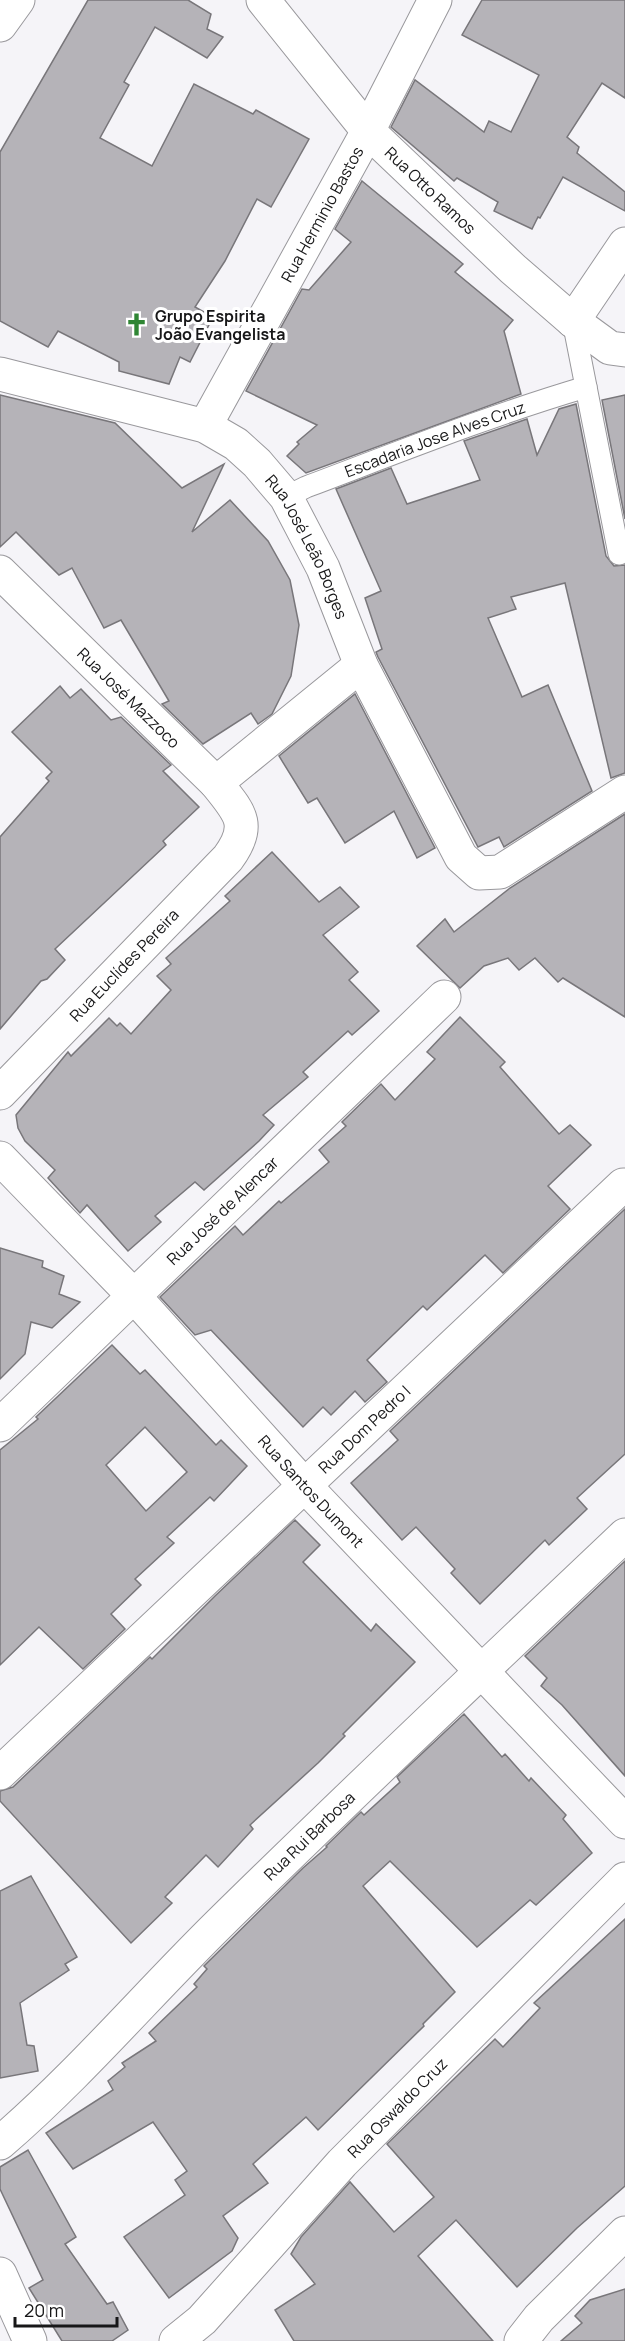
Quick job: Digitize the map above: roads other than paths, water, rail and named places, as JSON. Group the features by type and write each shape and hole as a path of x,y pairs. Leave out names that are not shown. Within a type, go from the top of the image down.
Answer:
{"street":[{"path":"0,25 18,0"},
{"name":"Rua Otto Ramos","path":"263,0 368,130 513,269 573,321 610,348 625,350"},
{"name":"Rua Herminio Bastos","path":"205,426 368,130 435,0"},
{"path":"573,321 625,244"},
{"name":"Rua José Leão Borges","path":"0,374 205,426 236,444 257,463 286,497 323,568 361,665 461,857 480,873 500,872 625,792"},
{"name":"Rua José Mazzoco","path":"0,572 216,783 236,808 242,833"},
{"path":"216,783 361,665"},
{"name":"Rua Euclídes Pereira","path":"0,1093 228,858 238,844 242,833"},
{"name":"Rua José de Alencar","path":"0,1425 444,997"},
{"name":"Rua Santos Dumont","path":"0,1158 134,1295 305,1486 625,1822"},
{"name":"Rua Dom Pedro I","path":"0,1773 623,1185"},
{"name":"Rua Rui Barbosa","path":"0,2143 35,2113 208,1934 333,1812 625,1535"},
{"name":"Rua Oswaldo Cruz","path":"176,2341 202,2320 342,2163 625,1879"},
{"path":"521,2341 539,2318 625,2233"},
{"path":"0,2274 30,2341"}],"lane":[{"path":"573,321 619,554"},
{"name":"Escadaria Jose Alves Cruz","path":"286,497 306,487 447,434 586,387"}],"place":[{"name":"Grupo Espirita João Evangelista","path":"137,325"}]}
